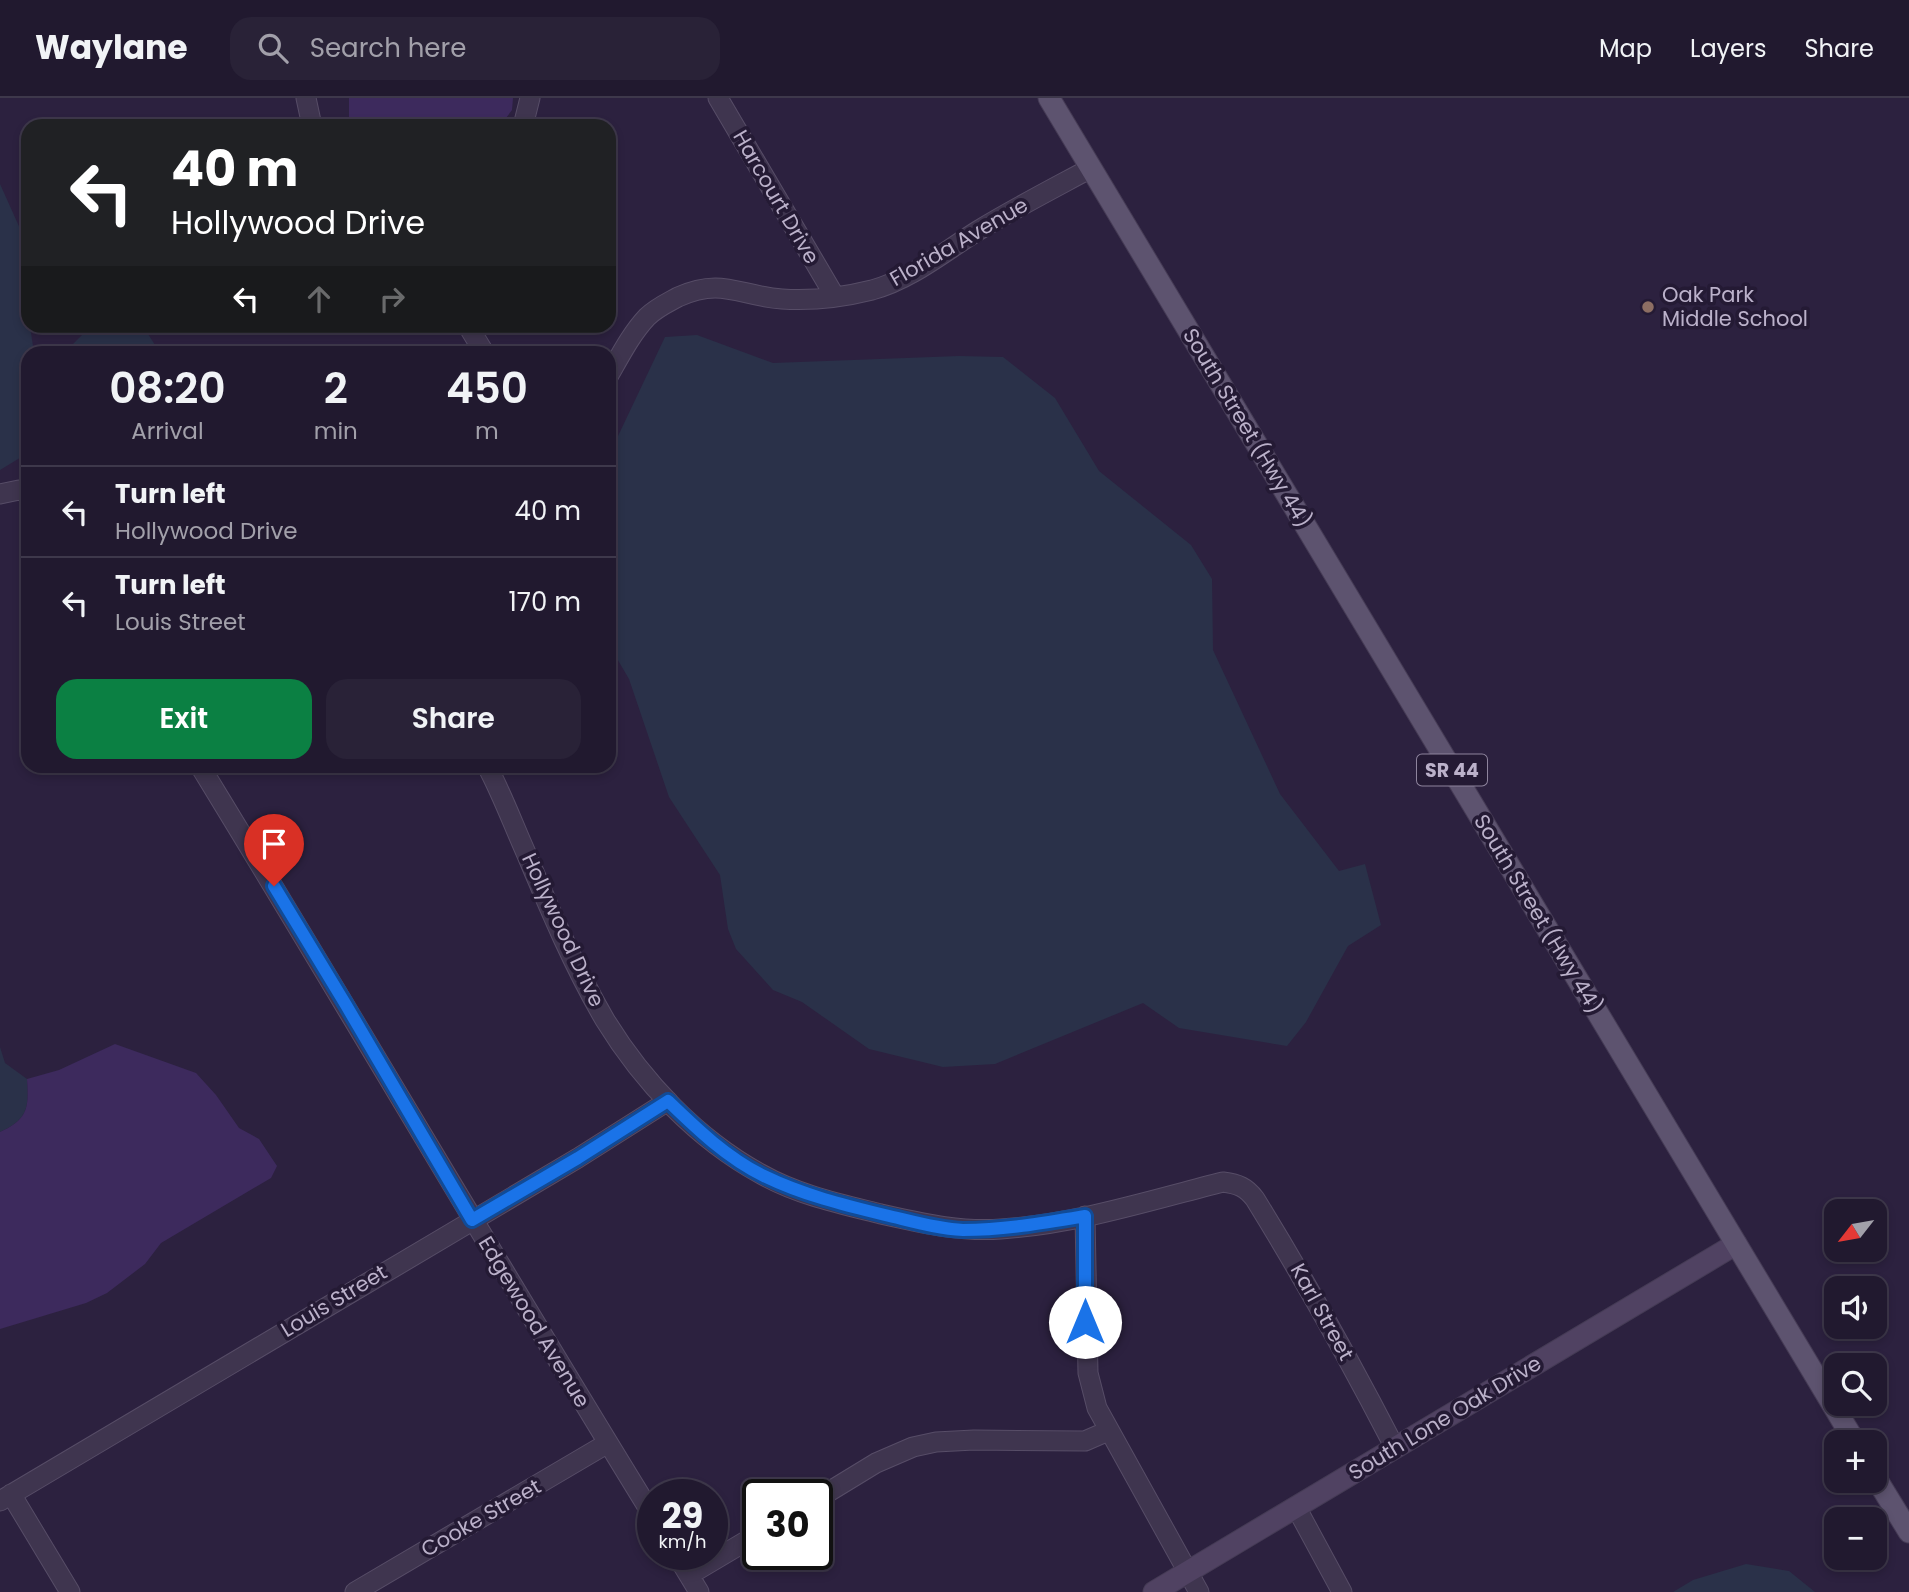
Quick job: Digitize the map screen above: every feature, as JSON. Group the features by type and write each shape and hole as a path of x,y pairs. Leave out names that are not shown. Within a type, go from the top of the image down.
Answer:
{"main road":[{"name":"South Street (Hwy 44)","path":"1049,98 1848,1430"},
{"path":"1885,1493 1909,1532"}],"street":[{"path":"306,98 310,119"},
{"path":"525,119 530,98"},
{"name":"Harcourt Drive","path":"718,98 834,295"},
{"name":"Florida Avenue","path":"616,363 631,337 662,305 705,287 721,287 778,299 799,300 872,290 897,281 980,229 1091,168"},
{"path":"0,494 21,491"},
{"name":"Edgewood Avenue","path":"205,773 637,1491"},
{"name":"Hollywood Drive","path":"490,773 571,958 625,1052 668,1101 700,1132 762,1175 801,1192 842,1205 961,1230 1012,1228 1085,1216 1223,1182 1237,1184"},
{"name":"Louis Street","path":"5,1498 578,1158 668,1101"},
{"name":"Karl Street","path":"1237,1184 1248,1190 1255,1199 1306,1281 1395,1448"},
{"path":"1085,1216 1088,1373 1097,1408 1199,1592"},
{"name":"South Lone Oak Drive","path":"1154,1592 1736,1244"},
{"path":"833,1489 876,1463 925,1444 974,1440 1085,1441 1108,1431"},
{"name":"Cooke Street","path":"355,1592 379,1586 608,1443"},
{"path":"5,1498 70,1592"},
{"path":"1296,1507 1342,1592"},
{"path":"694,1584 742,1546"}],"shaded area":[{"path":"349,98 513,98 512,110 505,119 349,119"},
{"path":"0,184 21,231 21,333 31,333 33,346 21,346 21,457 0,470"},
{"path":"84,333 147,333 156,346 71,346"},
{"path":"697,335 773,363 959,356 1003,357 1055,398 1099,471 1191,545 1212,579 1213,650 1280,794 1339,871 1365,864 1381,925 1348,946 1306,1022 1287,1046 1179,1028 1143,1003 995,1064 943,1067 869,1049 802,1002 773,990 736,949 728,929 720,875 669,797 629,679 616,657 616,440 665,337"},
{"path":"115,1044 196,1073 216,1095 239,1128 259,1139 277,1166 271,1178 161,1243 145,1264 107,1293 86,1303 0,1329 0,1132 16,1122 25,1112 28,1098 27,1079 59,1070"},
{"path":"0,1047 5,1063 27,1079 28,1098 21,1117 0,1132"},
{"path":"1746,1564 1789,1571 1815,1592 1673,1592 1693,1580"}],"place":[{"name":"Oak Park Middle School","path":"1648,307"}],"route":[{"path":"274,886 472,1220 668,1101 700,1132 762,1175 801,1192 842,1205 961,1230 1001,1229 1085,1216 1085,1322"}]}
